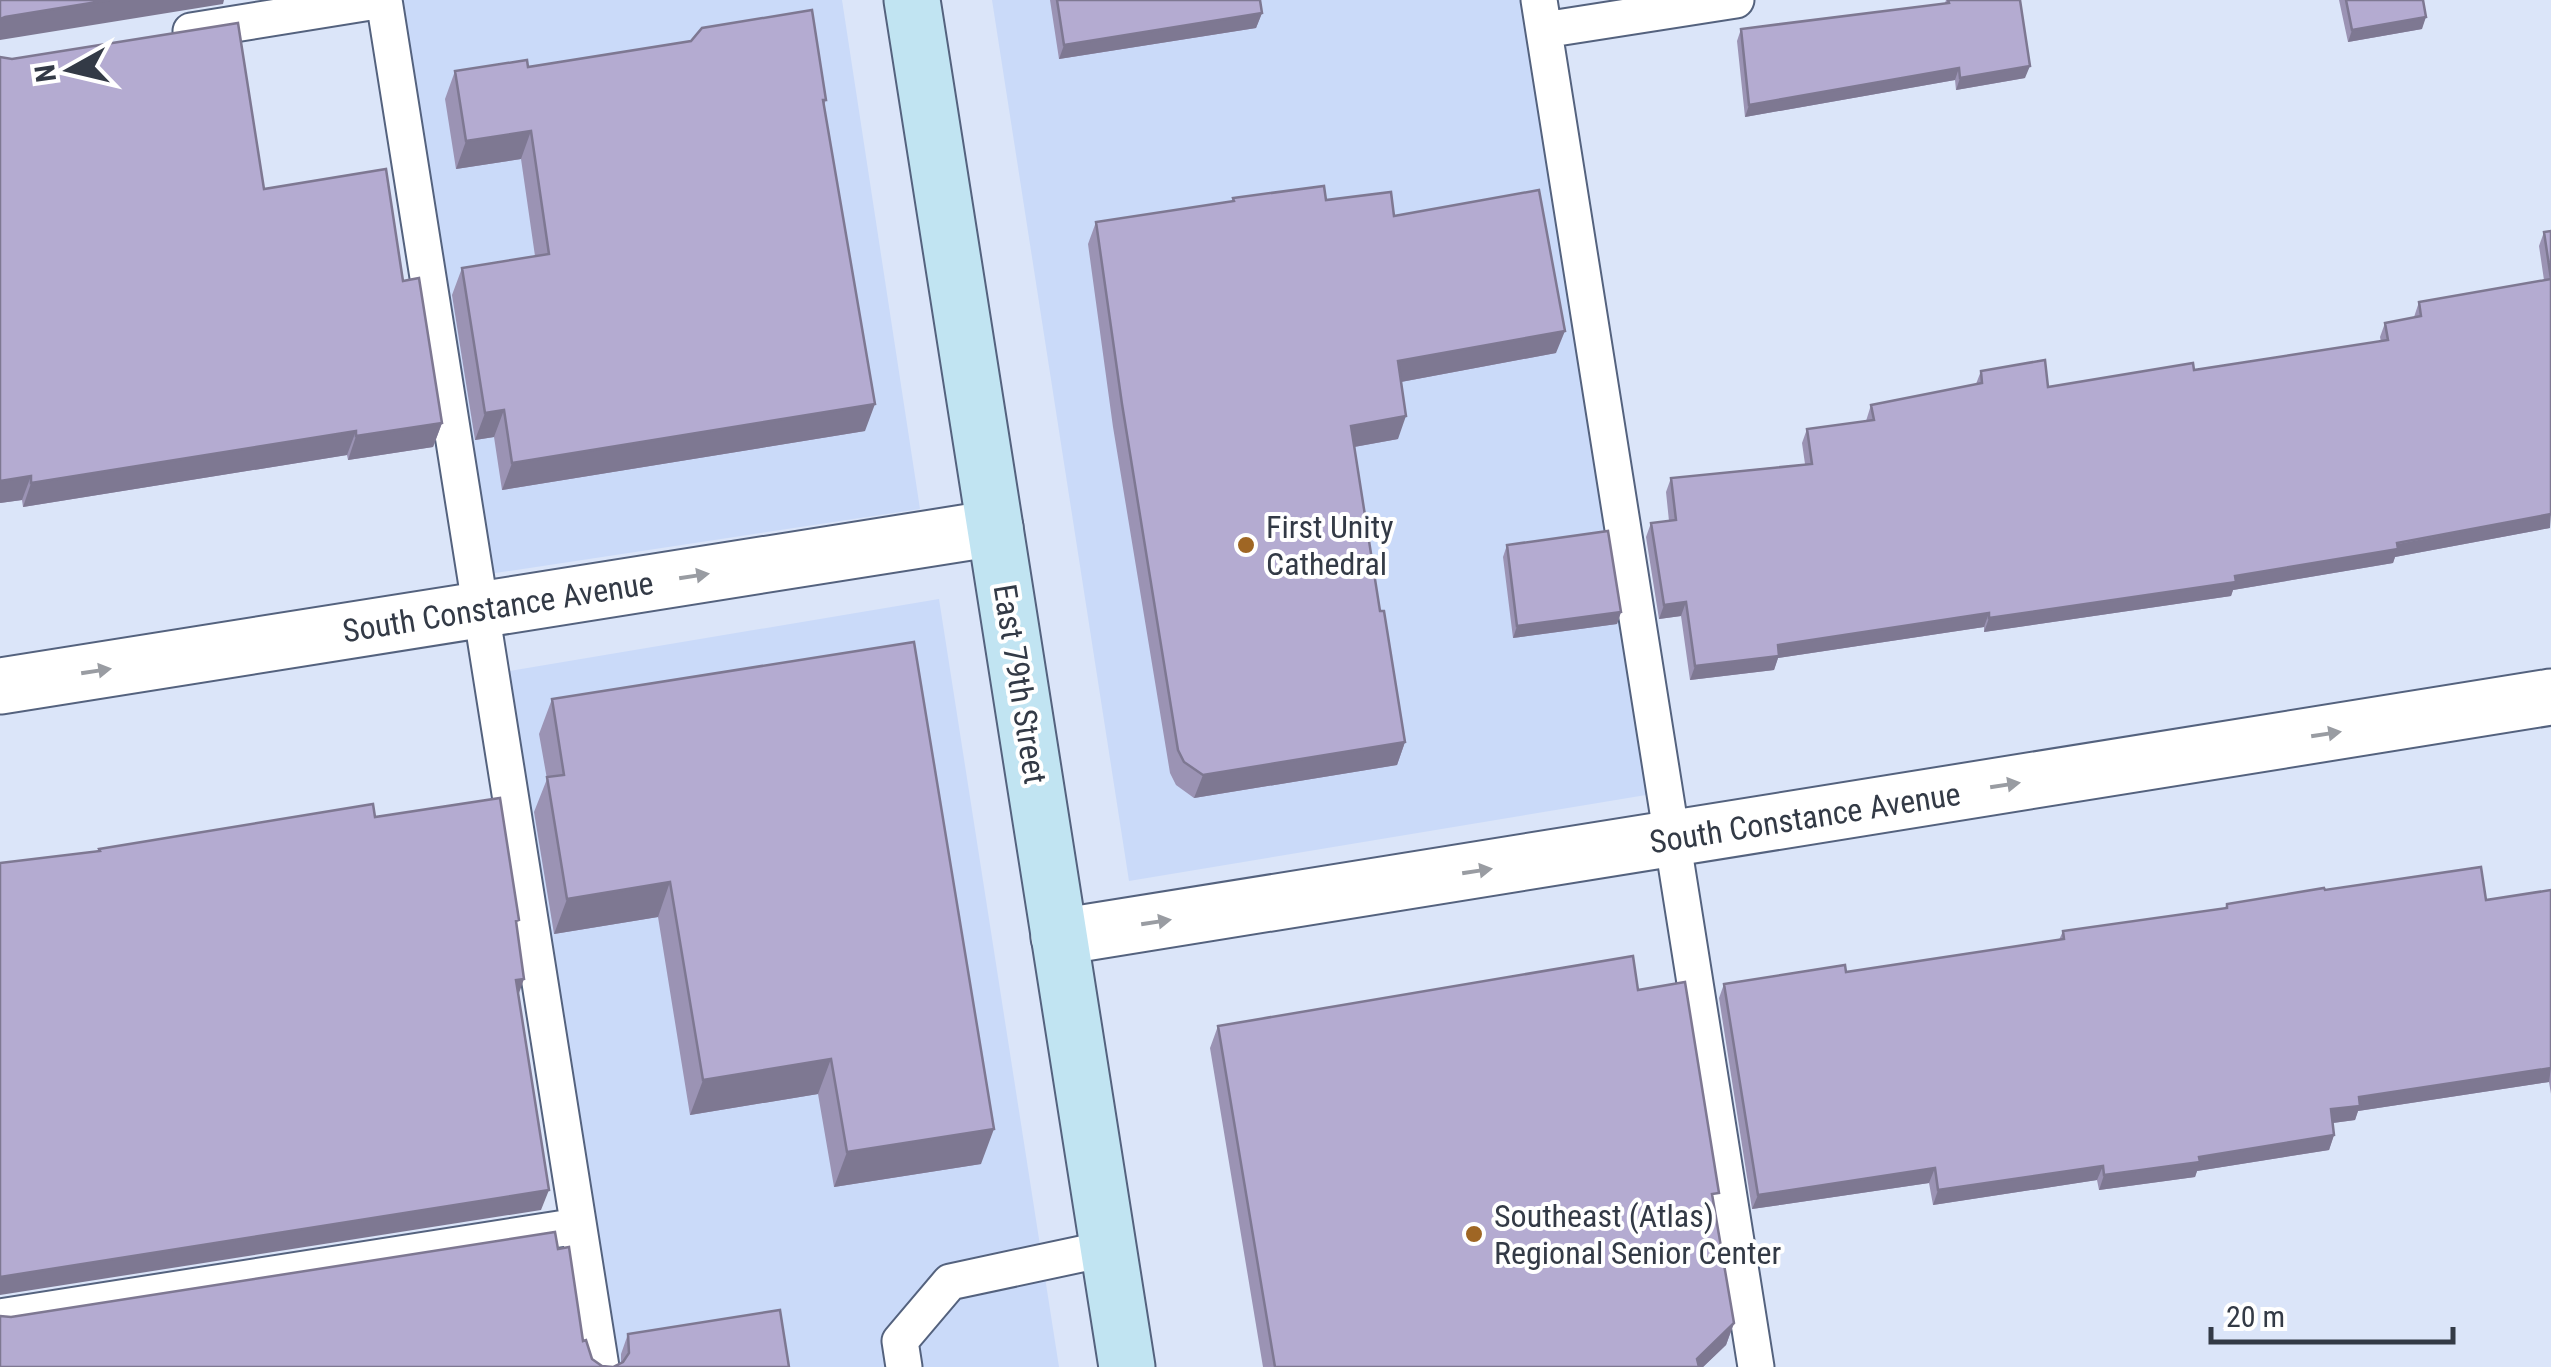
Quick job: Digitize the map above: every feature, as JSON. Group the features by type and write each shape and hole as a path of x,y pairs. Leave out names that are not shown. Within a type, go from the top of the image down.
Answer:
{"main road":[{"name":"East 79th Street","path":"912,0 1127,1367"}],"street":[{"name":"South Constance Avenue","path":"0,686 995,528"},
{"name":"South Constance Avenue","path":"1060,938 2551,697"}],"lane":[{"path":"153,36 384,0 601,1367"},
{"path":"1736,0 1541,15 1756,1367"},
{"path":"0,1317 578,1226"},
{"path":"904,1367 900,1341 950,1282 1108,1248"}],"shaded area":[{"path":"384,0 842,0 920,509 476,576"},
{"path":"992,0 1539,0 1664,792 1129,881"},
{"path":"939,599 1059,1367 601,1367 491,674"}],"building":[{"path":"0,0 109,0 0,19"},
{"path":"1057,0 1260,0 1262,13 1064,45"},
{"path":"1948,0 2020,0 2030,66 1960,78 1959,68 1749,105 1741,29 1949,3"},
{"path":"2346,0 2423,0 2426,17 2352,30"},
{"path":"812,10 823,100 875,404 512,463 504,410 485,413 462,268 549,254 531,131 466,141 455,71 527,60 528,67 691,41 702,28"},
{"path":"238,23 264,189 386,169 403,281 419,278 442,423 356,436 356,431 31,483 31,476 0,481 0,57 12,59"},
{"path":"1324,186 1326,200 1391,192 1394,216 1539,190 1565,331 1398,361 1406,416 1351,426 1405,742 1203,775 1184,762 1178,750 1096,222"},
{"path":"2551,231 2551,279 2544,232"},
{"path":"2551,279 2551,514 2397,543 2398,549 2235,576 2236,582 1778,645 1779,656 1695,666 1686,602 1664,605 1651,523 1676,520 1671,478 1812,464 1807,429 1874,420 1871,405 1982,383 1981,371 2045,360 2048,387 2193,363 2194,370 2388,340 2385,323 2421,316 2419,302"},
{"path":"1608,531 1621,612 1517,626 1507,545"},
{"path":"914,642 994,1129 847,1152 831,1059 703,1080 670,882 567,899 547,777 564,775 552,699"},
{"path":"500,798 519,920 516,921 524,979 516,980 549,1190 0,1277 0,863 100,851 373,804 375,817"},
{"path":"2481,867 2486,900 2551,890 2551,1068 2359,1097 2360,1106 2331,1109 2334,1135 2199,1157 2200,1162 2104,1175 2103,1166 1938,1190 1935,1168 1758,1195 1724,984 1845,965 1846,972 2064,939 2063,931 2227,908 2227,904 2324,888"},
{"name":"Southeast (Atlas) Regional Senior Center","path":"1633,956 1638,990 1685,982 1719,1193 1712,1194 1734,1323 1697,1359 1699,1367 1275,1367 1218,1026"},
{"path":"555,1232 558,1249 569,1247 583,1341 586,1340 592,1359 613,1367 0,1367 0,1316"},
{"path":"780,1310 789,1367 613,1367 629,1353 628,1334"}],"place":[{"name":"First Unity Cathedral","path":"1246,545"},
{"name":"Southeast (Atlas) Regional Senior Center","path":"1474,1234"}]}
